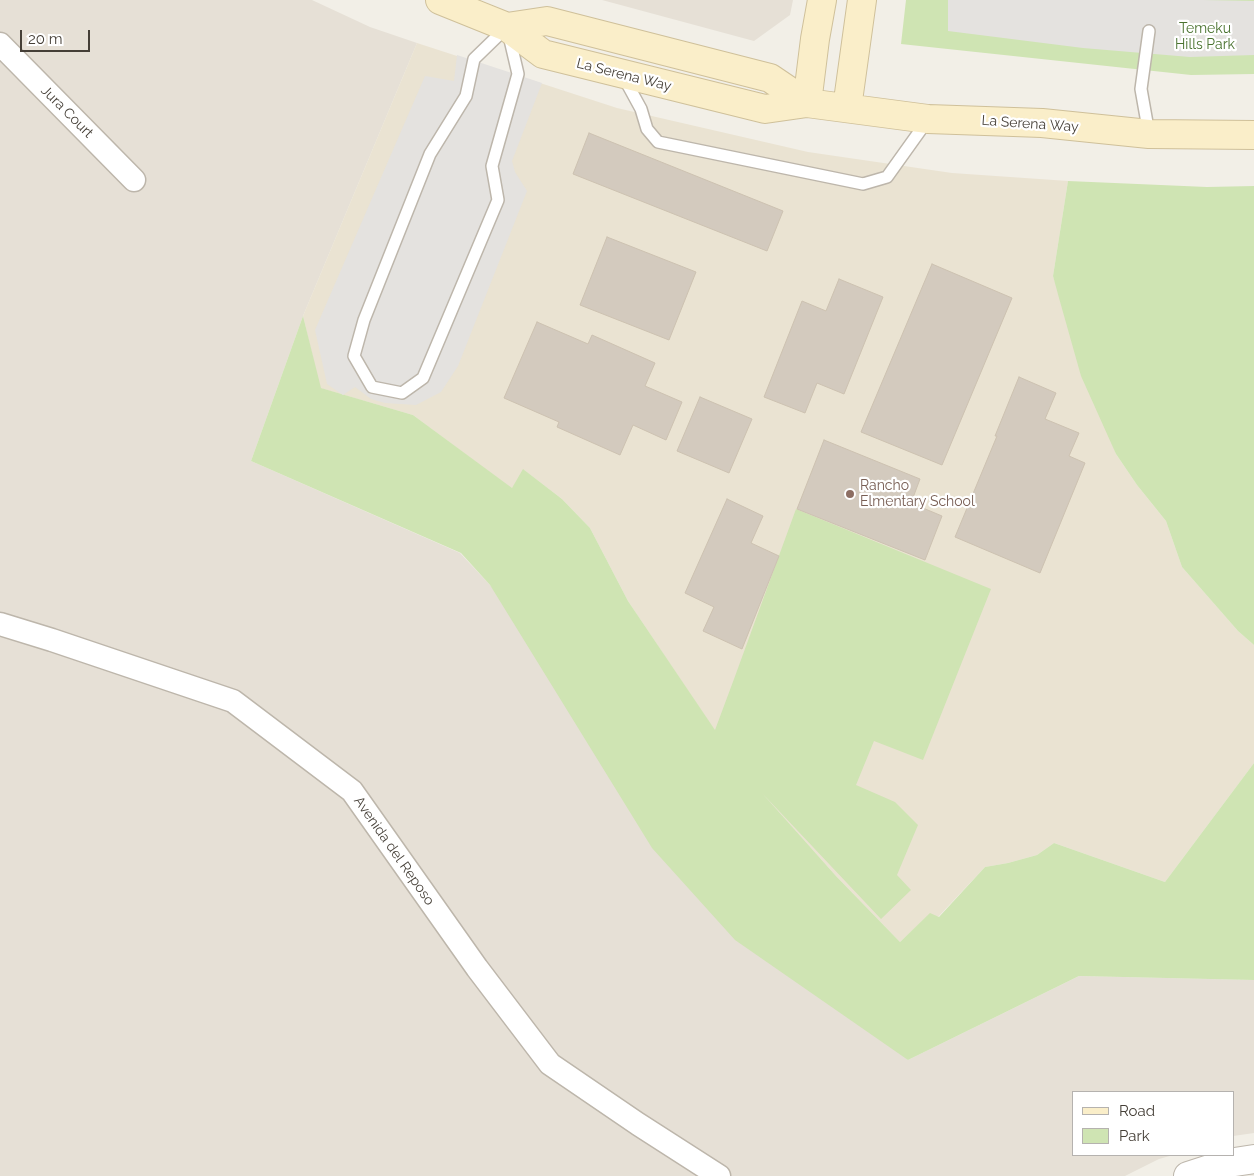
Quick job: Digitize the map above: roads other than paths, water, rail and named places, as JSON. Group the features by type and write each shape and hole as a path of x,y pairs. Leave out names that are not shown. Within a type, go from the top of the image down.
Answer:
{"main road":[{"name":"La Serena Way","path":"440,0 507,27 543,54 764,109 807,103 928,119 1042,123 1148,134 1254,134"},
{"path":"807,103 814,39 822,0"},
{"path":"847,108 862,0"},
{"name":"La Serena Way","path":"507,27 547,21 770,78 807,103"}],"street":[{"name":"Jura Court","path":"0,44 134,180"},
{"name":"Avenida del Reposo","path":"0,624 233,701 352,791 477,968 550,1064 638,1124 720,1176"},
{"path":"1188,1176 1228,1163 1254,1159"}],"lane":[{"path":"507,27 518,74 492,166 498,200 423,378 402,393 372,387 354,356 364,320 430,154 466,96 474,59 507,27"},
{"path":"1148,134 1141,90 1149,31"},
{"path":"622,75 641,109 647,130 658,142 863,184 887,177 928,119"}],"place":[{"name":"Rancho Elmentary School","path":"850,494"}],"park label":[{"name":"Temeku Hills Park","path":"1205,38"}]}
